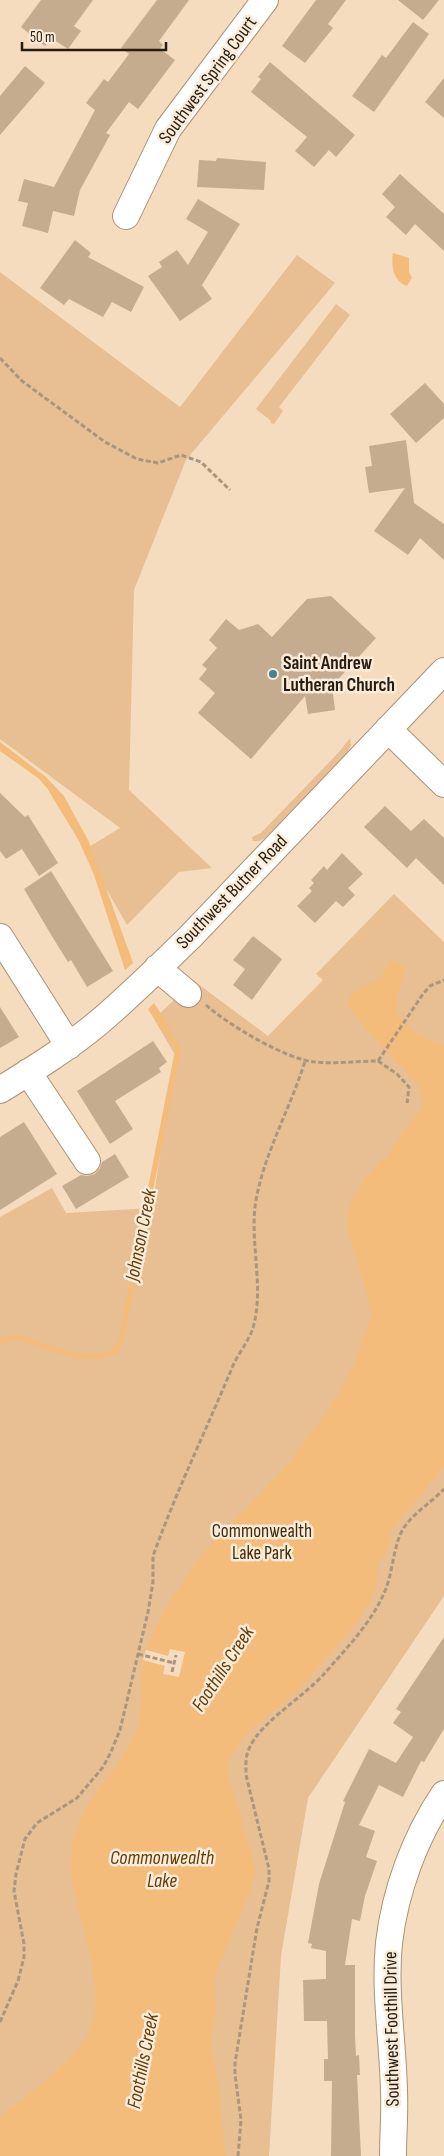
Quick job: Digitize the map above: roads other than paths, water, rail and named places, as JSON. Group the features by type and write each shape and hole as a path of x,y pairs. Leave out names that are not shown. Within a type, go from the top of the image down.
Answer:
{"street":[{"name":"Southwest Spring Court","path":"126,216 168,129 266,0"},
{"name":"Southwest Butner Road","path":"0,1090 68,1046 99,1023 190,937 444,671"},
{"path":"388,729 444,784"},
{"path":"0,937 68,1046"},
{"path":"157,968 188,994"},
{"path":"28,1072 87,1161"},
{"name":"Southwest Foothill Drive","path":"393,2156 394,2092 387,1985 390,1942 402,1883 430,1814 444,1794"}],"water":[{"path":"393,253 409,258 409,272 412,278 407,286 399,281 394,273"},
{"path":"0,742 46,777 64,796 88,840 133,963 125,970 94,875 79,841 47,788 38,778 0,751"},
{"name":"Commonwealth Lake","path":"389,961 400,963 405,968 398,994 398,1016 425,1038 444,1046 444,1467 389,1532 390,1545 378,1564 375,1592 353,1627 295,1693 248,1731 229,1759 228,1774 255,1865 255,1878 214,1978 216,2003 211,2043 220,2097 225,2156 0,2156 0,2117 50,2077 74,2054 90,2030 94,2017 95,1987 73,1885 72,1845 74,1835 87,1805 125,1753 139,1724 143,1660 156,1625 204,1552 292,1460 340,1392 354,1365 371,1317 368,1296 348,1232 347,1216 351,1200 366,1177 387,1156 423,1105 419,1085 367,1030 347,1005 350,995 381,977"},
{"path":"154,1003 169,1026 163,1033 148,1009"}],"waterway":[{"name":"Johnson Creek","path":"0,1341 17,1337 77,1356 103,1356 115,1352 121,1340 178,1049 163,1024"}],"place":[{"name":"Saint Andrew Lutheran Church","path":"273,674"}],"park label":[{"name":"Commonwealth Lake Park","path":"262,1542"}],"water label":[{"name":"Foothills Creek","path":"223,1669"},
{"name":"Foothills Creek","path":"143,2061"}]}
